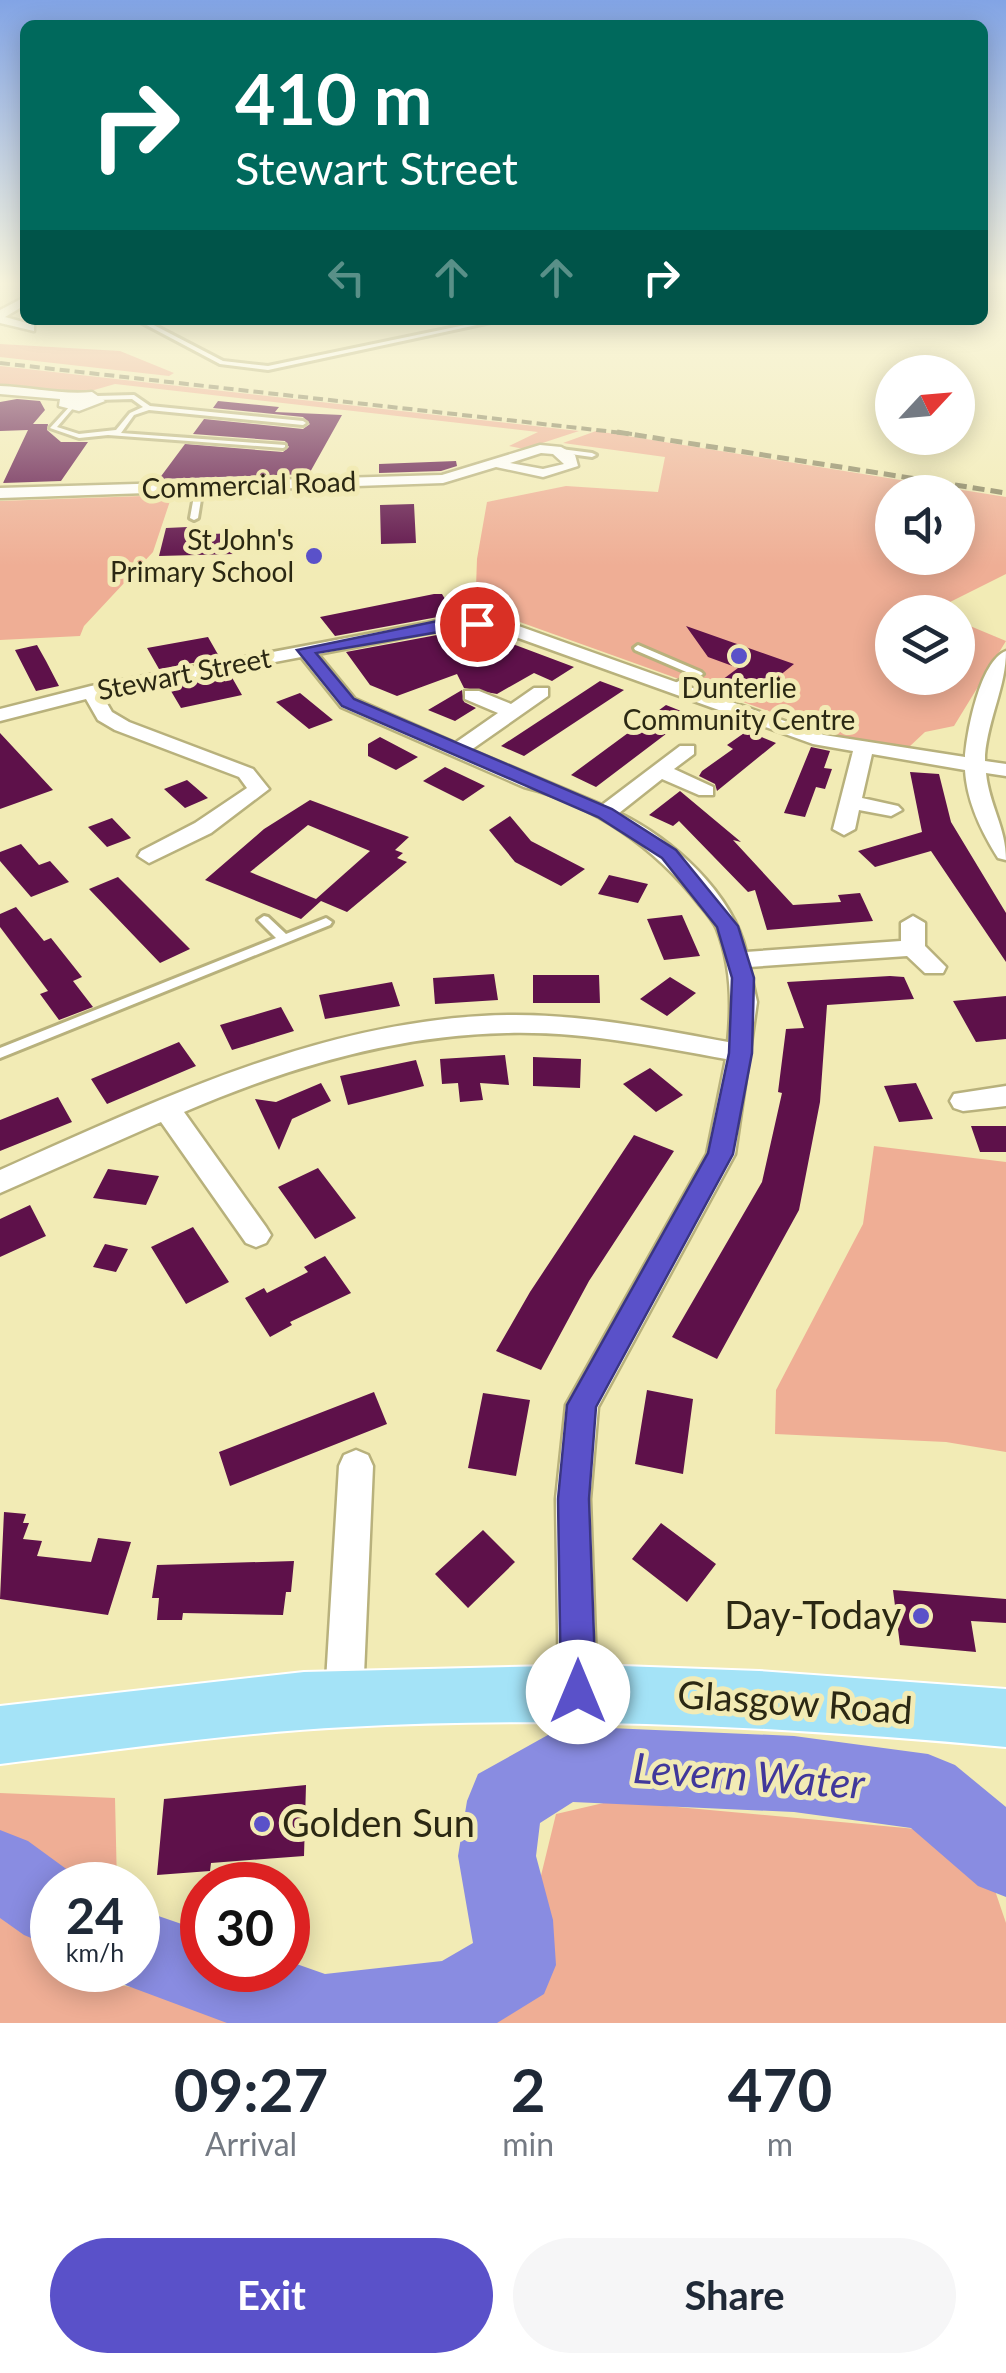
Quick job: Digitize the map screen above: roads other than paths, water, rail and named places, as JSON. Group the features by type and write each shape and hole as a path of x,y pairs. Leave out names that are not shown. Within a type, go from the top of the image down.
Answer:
{"main road":[{"name":"Glasgow Road","path":"0,1735 344,1698 578,1692 746,1697 1006,1718"}],"street":[{"path":"0,390 49,392 70,402 97,398"},
{"name":"Commercial Road","path":"0,493 443,479 540,449 556,450 570,458 571,466 554,474 534,474 496,463"},
{"name":"Stewart Street","path":"5,707 452,623 477,624 501,626 820,740 1006,770"},
{"path":"305,650 348,703 605,813 639,832 686,872 728,926 737,960 744,1002 740,1053 720,1154 582,1405 573,1499 578,1692"},
{"path":"1006,656 979,710 973,767 992,833 1006,853"},
{"path":"91,692 106,716 122,726 246,773 259,789 203,828 150,856"},
{"path":"459,749 541,692"},
{"path":"472,696 511,711"},
{"path":"605,813 687,750"},
{"path":"844,829 864,750"},
{"path":"661,771 706,791"},
{"path":"850,802 891,810"},
{"path":"737,960 913,936 934,967"},
{"path":"0,1182 167,1108 324,1049 439,1028 508,1024 560,1028 740,1053"},
{"path":"963,1101 1006,1096"},
{"path":"167,1108 256,1235"},
{"path":"344,1698 356,1466"}],"lane":[{"path":"97,398 134,398 148,408"},
{"path":"70,402 54,425 56,430 79,436 111,434 283,446"},
{"path":"111,434 122,430 132,414 148,408 303,423"},
{"path":"556,450 592,455"},
{"path":"194,518 199,486"},
{"path":"638,648 698,674 676,688"},
{"path":"264,920 284,938"},
{"path":"0,1053 326,922"}],"waterway":[{"name":"Levern Water","path":"160,1958 325,2016 453,2002 515,1965 513,1920 497,1856 505,1801 564,1764 794,1774 928,1792 1006,1858"},
{"name":"Levern Water","path":"0,1869 30,1891"}],"railway":[{"path":"128,377 624,433"},
{"path":"617,432 624,433"},
{"path":"624,433 632,434"},
{"path":"624,433 1006,493"}],"place":[{"name":"St John's Primary School","path":"314,556"},
{"name":"Dunterlie Community Centre","path":"739,656"},
{"name":"Day-Today","path":"921,1616"},
{"name":"Golden Sun","path":"262,1824"}]}
